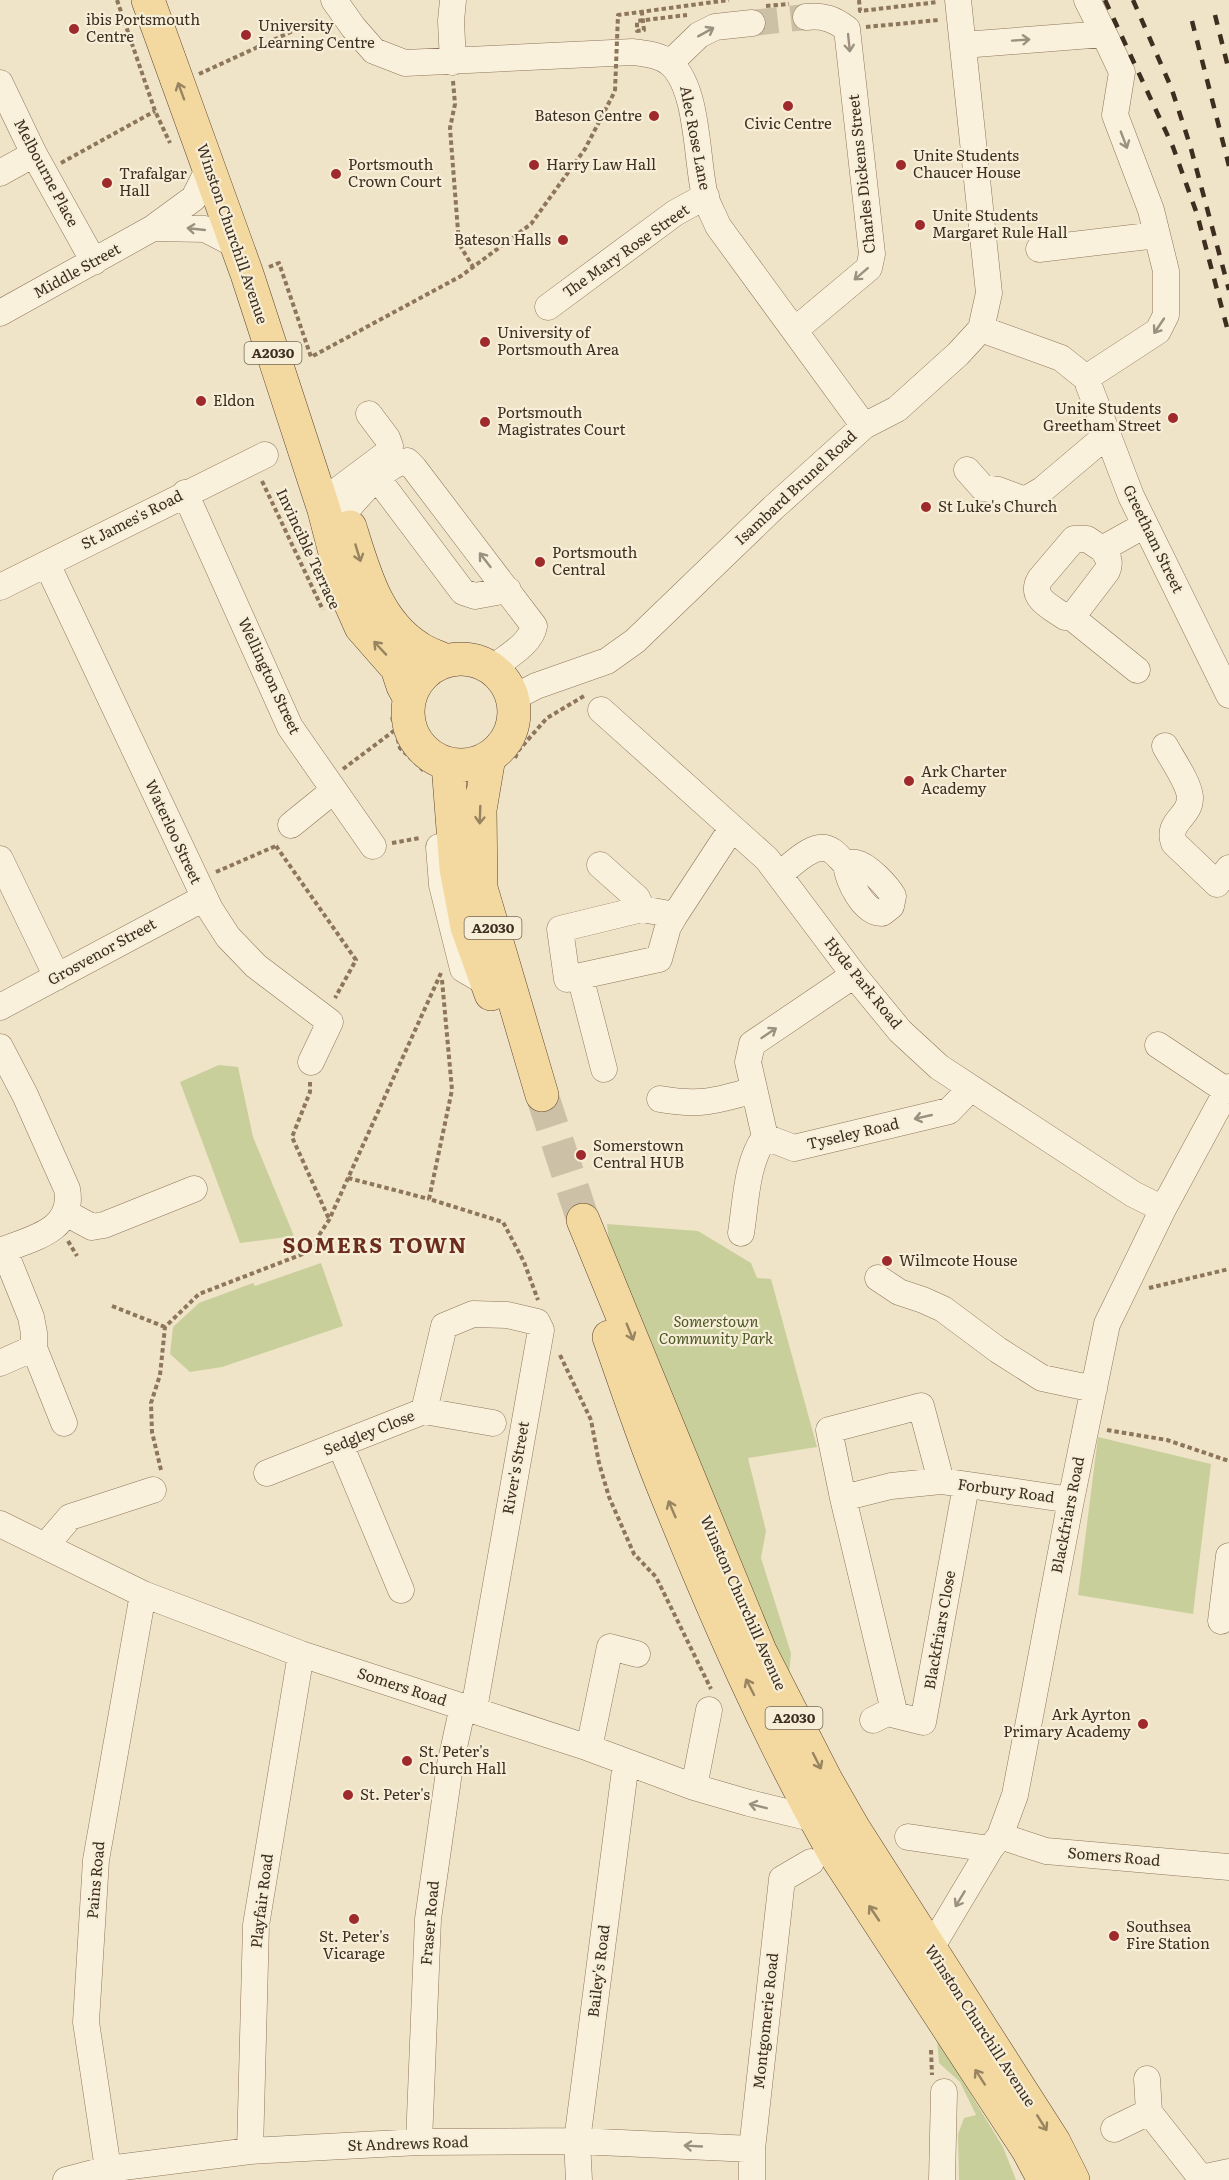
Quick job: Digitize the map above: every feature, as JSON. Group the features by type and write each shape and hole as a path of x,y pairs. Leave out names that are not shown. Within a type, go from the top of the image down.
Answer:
{"main road":[{"name":"Winston Churchill Avenue","path":"148,0 236,245 324,510 345,591 362,627 397,668 409,697"},
{"name":"Winston Churchill Avenue","path":"172,0 266,268 362,567 387,619 413,644 444,660"},
{"path":"472,659 493,668 506,682 515,711 511,732 502,747 502,758 466,765 448,764 430,755 419,745 412,734 408,718 409,697 415,684 432,666 444,660 472,659"},
{"name":"A2030","path":"448,764 456,868 467,927 487,983 534,1094 481,888 480,810 502,758"},
{"name":"Winston Churchill Avenue","path":"1044,2180 1028,2150 836,1856 815,1819 734,1656 664,1489 574,1219 760,1651 826,1780 854,1829 1054,2142 1073,2180"}],"street":[{"path":"452,62 453,0"},
{"path":"949,1 963,45 989,293 981,329 1061,358 1086,378 1158,331 1166,315 1166,271 1151,210 1115,115 1122,72 1087,0"},
{"path":"337,5 374,51 405,63 633,52 652,54 670,63 699,35 715,27 752,23"},
{"path":"806,17 820,15 837,21 847,29"},
{"name":"Charles Dickens Street","path":"795,330 869,268 872,254 847,29"},
{"path":"963,45 1104,34"},
{"name":"Alec Rose Lane","path":"670,63 682,76 689,95 706,196 718,226 864,426"},
{"name":"Melbourne Place","path":"0,83 39,163 94,262"},
{"path":"0,173 39,163"},
{"name":"Middle Street","path":"0,313 153,228 194,198 209,168"},
{"name":"The Mary Rose Street","path":"548,307 675,213 706,196"},
{"path":"153,228 205,229 236,245"},
{"path":"1039,249 1157,235"},
{"name":"Isambard Brunel Road","path":"511,699 536,686 607,661 635,641 773,508 864,426 897,410 958,354 981,329"},
{"name":"Greetham Street","path":"1086,378 1131,496 1229,695"},
{"path":"342,500 386,454 390,446 387,438 369,414"},
{"path":"967,470 983,488 1025,500 1042,490 1107,435"},
{"name":"St James's Road","path":"0,587 259,458"},
{"path":"342,500 357,497 399,462 407,461 534,626 532,633 493,668"},
{"path":"378,478 463,592 475,596 508,590"},
{"name":"Wellington Street","path":"185,494 290,727 373,846"},
{"path":"1102,549 1145,525"},
{"path":"1074,539 1088,539 1102,549 1110,565 1075,613 1065,617 1041,599 1036,592 1036,586 1074,539"},
{"name":"Waterloo Street","path":"47,564 199,889 228,936 256,966 330,1022"},
{"path":"1070,616 1137,670"},
{"name":"Hyde Park Road","path":"595,702 767,859 854,975 900,1030 939,1067 1133,1194 1163,1209"},
{"path":"1165,746 1188,789 1190,799 1188,809 1173,828 1171,835 1174,843 1225,882"},
{"path":"291,825 330,786"},
{"path":"675,915 642,909 560,929 567,979 659,958 668,927 732,828"},
{"path":"779,875 810,851 820,847 830,849 846,864"},
{"path":"0,859 57,977"},
{"path":"600,864 637,898 642,909"},
{"name":"Grosvenor Street","path":"0,1007 57,977 199,889"},
{"path":"741,1233 752,1165 759,1145 765,1137 748,1062 752,1044 854,975"},
{"path":"580,976 604,1070"},
{"path":"310,1062 330,1022"},
{"path":"1158,1045 1228,1089"},
{"path":"0,1047 30,1104 67,1189 68,1205 59,1223 50,1231 2,1250 31,1317 34,1348 64,1423"},
{"name":"Tyseley Road","path":"765,1137 794,1148 949,1111 971,1088"},
{"name":"Blackfriars Road","path":"931,1948 995,1843 1015,1795 1107,1324 1163,1209 1228,1089"},
{"path":"660,1099 684,1103 710,1102 754,1090"},
{"path":"66,1213 92,1227 104,1225 194,1189"},
{"path":"878,1278 899,1292 943,1310 998,1350 1042,1378 1094,1389"},
{"name":"Sedgley Close","path":"267,1473 424,1411 444,1326 473,1314 507,1315 539,1326"},
{"name":"River's Street","path":"468,1708 539,1326"},
{"path":"0,1364 34,1348"},
{"path":"843,1498 829,1430 921,1406 941,1481"},
{"path":"424,1411 493,1423"},
{"path":"340,1444 402,1590"},
{"name":"Forbury Road","path":"843,1498 891,1486 941,1481 1071,1500"},
{"name":"Blackfriars Close","path":"843,1498 884,1717 923,1722 966,1486"},
{"path":"46,1545 70,1517 153,1490"},
{"name":"Somers Road","path":"0,1524 143,1594 301,1654 590,1748 694,1787 815,1819"},
{"path":"1221,1621 1229,1556"},
{"name":"Pains Road","path":"108,2169 86,2022 96,1860 143,1594"},
{"path":"590,1748 610,1647 637,1654"},
{"name":"Playfair Road","path":"250,2151 256,1925 301,1654"},
{"path":"694,1787 711,1701"},
{"name":"Fraser Road","path":"419,2142 428,1919 450,1766 468,1708"},
{"name":"Bailey's Road","path":"579,2180 577,2141 626,1762"},
{"name":"Somers Road","path":"908,1837 995,1843 1046,1851 1229,1867"},
{"name":"Montgomerie Road","path":"752,2180 752,2149 782,1880 797,1862"},
{"path":"1147,2079 1149,2112 1201,2178 1229,2172"},
{"path":"942,2180 944,2092"},
{"path":"1114,2129 1149,2112"},
{"name":"St Andrews Road","path":"66,2180 108,2169 250,2151 419,2142 577,2141 752,2149"}],"path":[{"path":"117,0 155,111 173,149"},
{"path":"279,263 311,357 461,276 531,224 585,149 615,92 618,15 729,0"},
{"path":"859,0 860,11 949,1"},
{"path":"198,75 337,5"},
{"path":"636,21 637,31 644,30 642,11"},
{"path":"847,29 941,20"},
{"path":"452,62 455,104 450,128 459,244 474,267"},
{"path":"39,163 155,111"},
{"name":"Invincible Terrace","path":"259,458 325,615"},
{"path":"502,758 518,751 547,718 595,702"},
{"path":"330,786 395,730"},
{"path":"199,889 295,834 291,825"},
{"path":"373,846 429,836"},
{"path":"276,846 356,960 334,999 330,1022"},
{"path":"153,1490 165,1484 152,1432 151,1403 160,1375 165,1327 199,1294 308,1251 329,1220 442,972 452,1090 429,1199"},
{"path":"310,1062 309,1092 292,1137 329,1220"},
{"path":"348,1178 429,1199 503,1222 524,1262 538,1299 539,1326 555,1344 591,1420 599,1463 609,1497 634,1554 656,1577 711,1701"},
{"path":"1122,1294 1229,1269"},
{"path":"112,1306 165,1327"},
{"path":"1086,1426 1167,1440 1229,1461"},
{"path":"930,2043 932,2079 944,2092"}],"green space":[{"path":"219,1065 238,1067 253,1137 294,1236 240,1243 180,1082"},
{"name":"Somerstown Community Park","path":"607,1224 698,1231 751,1263 757,1278 771,1279 817,1447 748,1458 766,1531 761,1558 791,1653 788,1687 609,1242"},
{"path":"321,1263 343,1326 222,1367 190,1372 170,1354 173,1327 199,1303 253,1283 255,1286"},
{"path":"1098,1437 1211,1464 1193,1614 1078,1595"},
{"path":"937,2039 1003,2147 1016,2180 959,2180 958,2134 964,2118 976,2115 960,2082 939,2063"}],"tunnel":[{"path":"752,23 806,17"},
{"path":"542,1095 583,1220"}],"railway":[{"path":"1105,0 1173,147 1197,214 1229,335"},
{"path":"1133,0 1171,87 1190,145 1229,290"},
{"path":"1215,15 1229,71"},
{"path":"1192,21 1229,166"}],"place":[{"name":"ibis Portsmouth Centre","path":"74,29"},
{"name":"University Learning Centre","path":"246,35"},
{"name":"Civic Centre","path":"788,106"},
{"name":"Bateson Centre","path":"654,116"},
{"name":"Harry Law Hall","path":"534,165"},
{"name":"Unite Students Chaucer House","path":"901,165"},
{"name":"Portsmouth Crown Court","path":"336,174"},
{"name":"Trafalgar Hall","path":"107,183"},
{"name":"Unite Students Margaret Rule Hall","path":"920,225"},
{"name":"Bateson Halls","path":"563,240"},
{"name":"University of Portsmouth Area","path":"485,342"},
{"name":"Eldon","path":"201,401"},
{"name":"Unite Students Greetham Street","path":"1173,418"},
{"name":"Portsmouth Magistrates Court","path":"485,422"},
{"name":"St Luke's Church","path":"926,507"},
{"name":"Portsmouth Central","path":"540,562"},
{"name":"Ark Charter Academy","path":"909,781"},
{"name":"Somerstown Central HUB","path":"581,1155"},
{"name":"Wilmcote House","path":"887,1261"},
{"name":"Ark Ayrton Primary Academy","path":"1143,1724"},
{"name":"St. Peter's Church Hall","path":"407,1761"},
{"name":"St. Peter's","path":"348,1795"},
{"name":"St. Peter's Vicarage","path":"354,1919"},
{"name":"Southsea Fire Station","path":"1114,1936"}],"district":[{"name":"SOMERS TOWN","path":"375,1246"}]}
